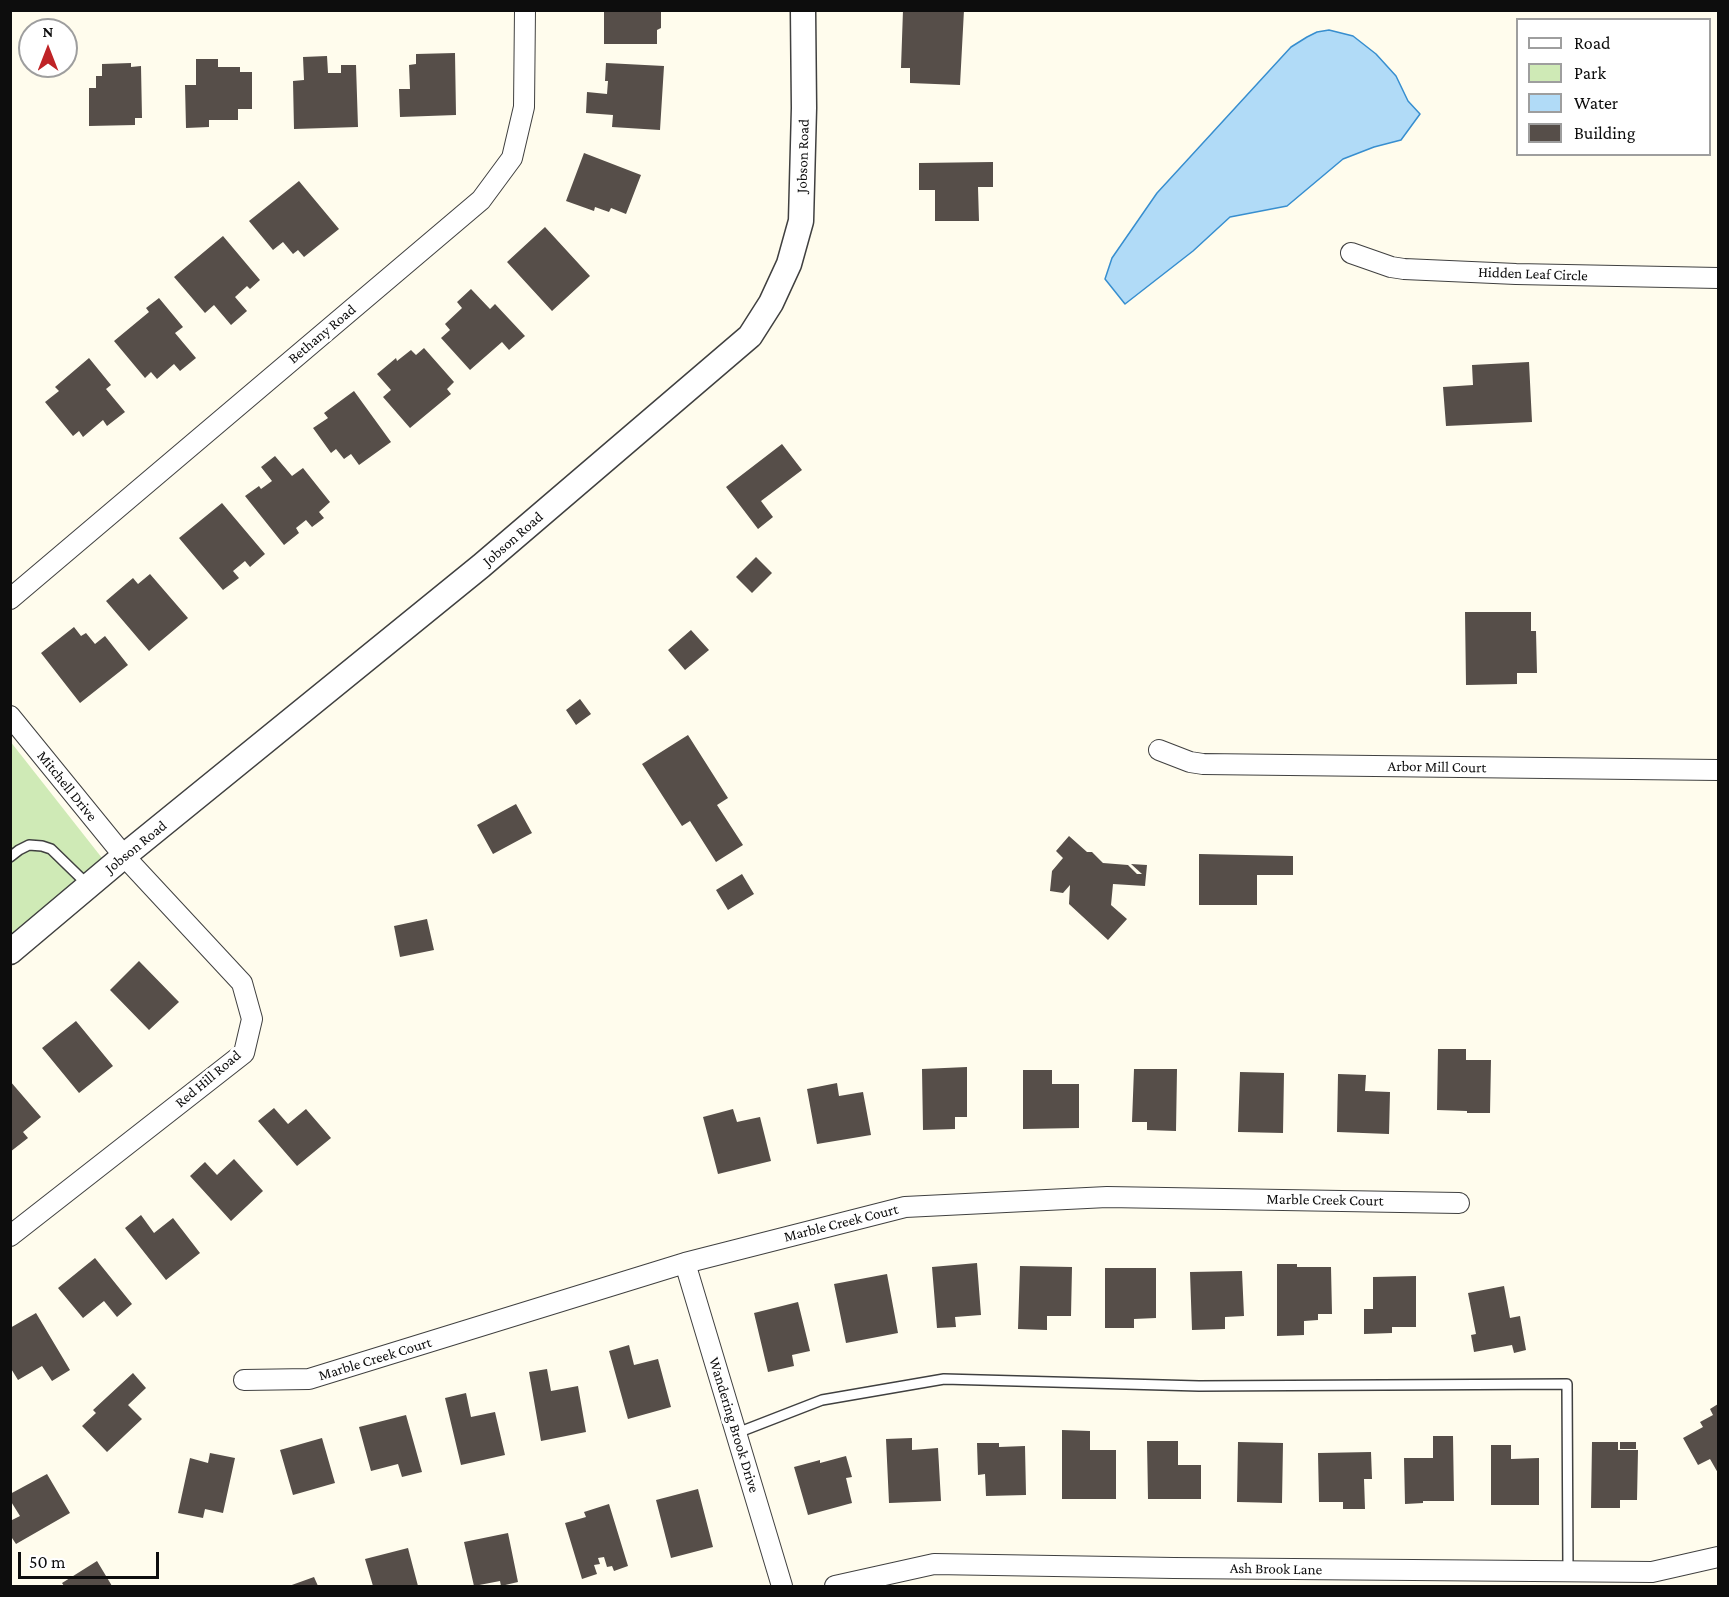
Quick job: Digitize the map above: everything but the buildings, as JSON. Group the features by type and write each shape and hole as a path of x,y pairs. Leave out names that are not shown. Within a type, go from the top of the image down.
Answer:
{"street":[{"name":"Bethany Road","path":"10,599 481,200 512,158 524,107 525,10"},
{"name":"Jobson Road","path":"10,952 124,856 481,566 750,336 771,303 789,264 801,221 804,108 802,10"},
{"name":"Hidden Leaf Circle","path":"1351,253 1391,267 1404,269 1719,278"},
{"name":"Mitchell Drive","path":"10,716 124,856"},
{"name":"Arbor Mill Court","path":"1159,750 1190,762 1203,764 1719,770"},
{"name":"Red Hill Road","path":"10,1236 244,1053 252,1019 242,982 124,856"},
{"name":"Marble Creek Court","path":"244,1380 309,1379 685,1263 905,1207 1107,1197 1459,1203"},
{"name":"Wandering Brook Drive","path":"685,1263 782,1587"},
{"name":"Ash Brook Lane","path":"835,1587 934,1564 1652,1572 1719,1557"}],"lane":[{"path":"10,857 28,845 51,849 88,886"},
{"path":"736,1433 822,1400 944,1379 1199,1386 1568,1384 1569,1572"}],"green space":[{"path":"10,741 102,858 11,935 10,935"}],"water":[{"path":"1329,30 1353,36 1376,54 1396,76 1408,101 1420,114 1401,140 1343,159 1287,206 1230,217 1193,251 1125,304 1105,279 1112,258 1157,193 1291,47 1317,32"}]}
